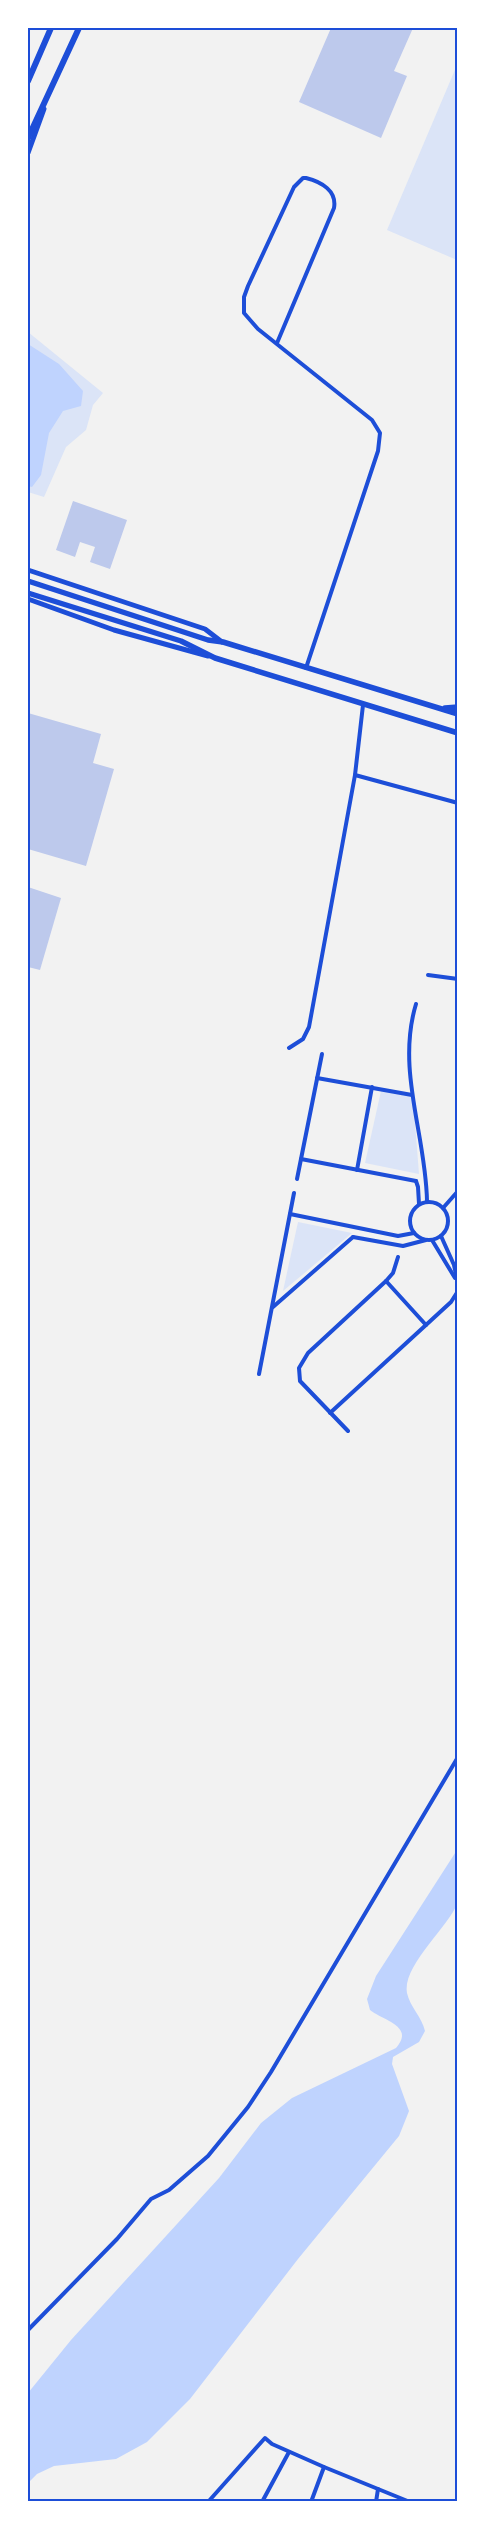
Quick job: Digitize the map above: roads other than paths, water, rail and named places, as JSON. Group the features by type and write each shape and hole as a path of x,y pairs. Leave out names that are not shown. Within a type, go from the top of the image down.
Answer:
{"highway":[{"path":"28,81 51,28"},
{"path":"28,138 51,92 79,28"}],"main road":[{"path":"29,581 208,640 223,642 458,714"},
{"path":"28,593 181,641 216,658 458,733"},
{"path":"441,708 458,707"}],"street":[{"path":"28,153 51,92"},
{"path":"277,343 334,208 332,192 306,178 303,178 294,187 244,297 244,313 277,343 372,420 380,434 378,451 306,668"},
{"path":"28,570 205,630 223,642"},
{"path":"28,599 114,630 216,658"},
{"path":"289,1048 303,1039 309,1027 355,774 364,705"},
{"path":"355,774 458,803"},
{"path":"428,975 458,979"},
{"path":"416,1004 409,1027 408,1044 412,1095 427,1201"},
{"path":"297,1179 322,1054"},
{"path":"317,1078 412,1095"},
{"path":"357,1170 372,1087"},
{"path":"301,1159 416,1181 424,1178"},
{"path":"416,1181 419,1204"},
{"path":"443,1208 458,1191"},
{"path":"259,1374 294,1193"},
{"path":"353,1237 403,1246 432,1240 441,1236 448,1220 443,1208 438,1204 427,1201 414,1208 409,1220 414,1233 426,1240"},
{"path":"290,1214 398,1236 414,1233"},
{"path":"273,1307 353,1237 354,1228"},
{"path":"441,1236 454,1265 457,1282"},
{"path":"432,1240 457,1282"},
{"path":"348,1431 300,1381 299,1368 308,1353 386,1281 393,1273 398,1257"},
{"path":"386,1281 426,1325"},
{"path":"330,1413 452,1302 458,1291"},
{"path":"28,2330 117,2239 152,2199 169,2190 208,2156 248,2106 271,2072 458,1757"},
{"path":"208,2502 265,2438 289,2452 410,2502"},
{"path":"262,2502 289,2452"},
{"path":"311,2502 324,2467"},
{"path":"376,2502 378,2489"}],"water":[{"path":"28,344 59,364 83,391 81,406 63,411 49,433 41,475 32,487 28,486"},
{"path":"457,1850 459,1885 457,1904 419,1959 407,1982 407,1993 425,2031 419,2042 393,2057 392,2064 409,2111 399,2136 298,2259 190,2399 147,2442 116,2459 54,2466 37,2474 28,2483 28,2393 71,2340 219,2178 261,2123 292,2098 396,2048 401,2041 402,2034 400,2029 370,2010 367,1999 376,1976"}]}
